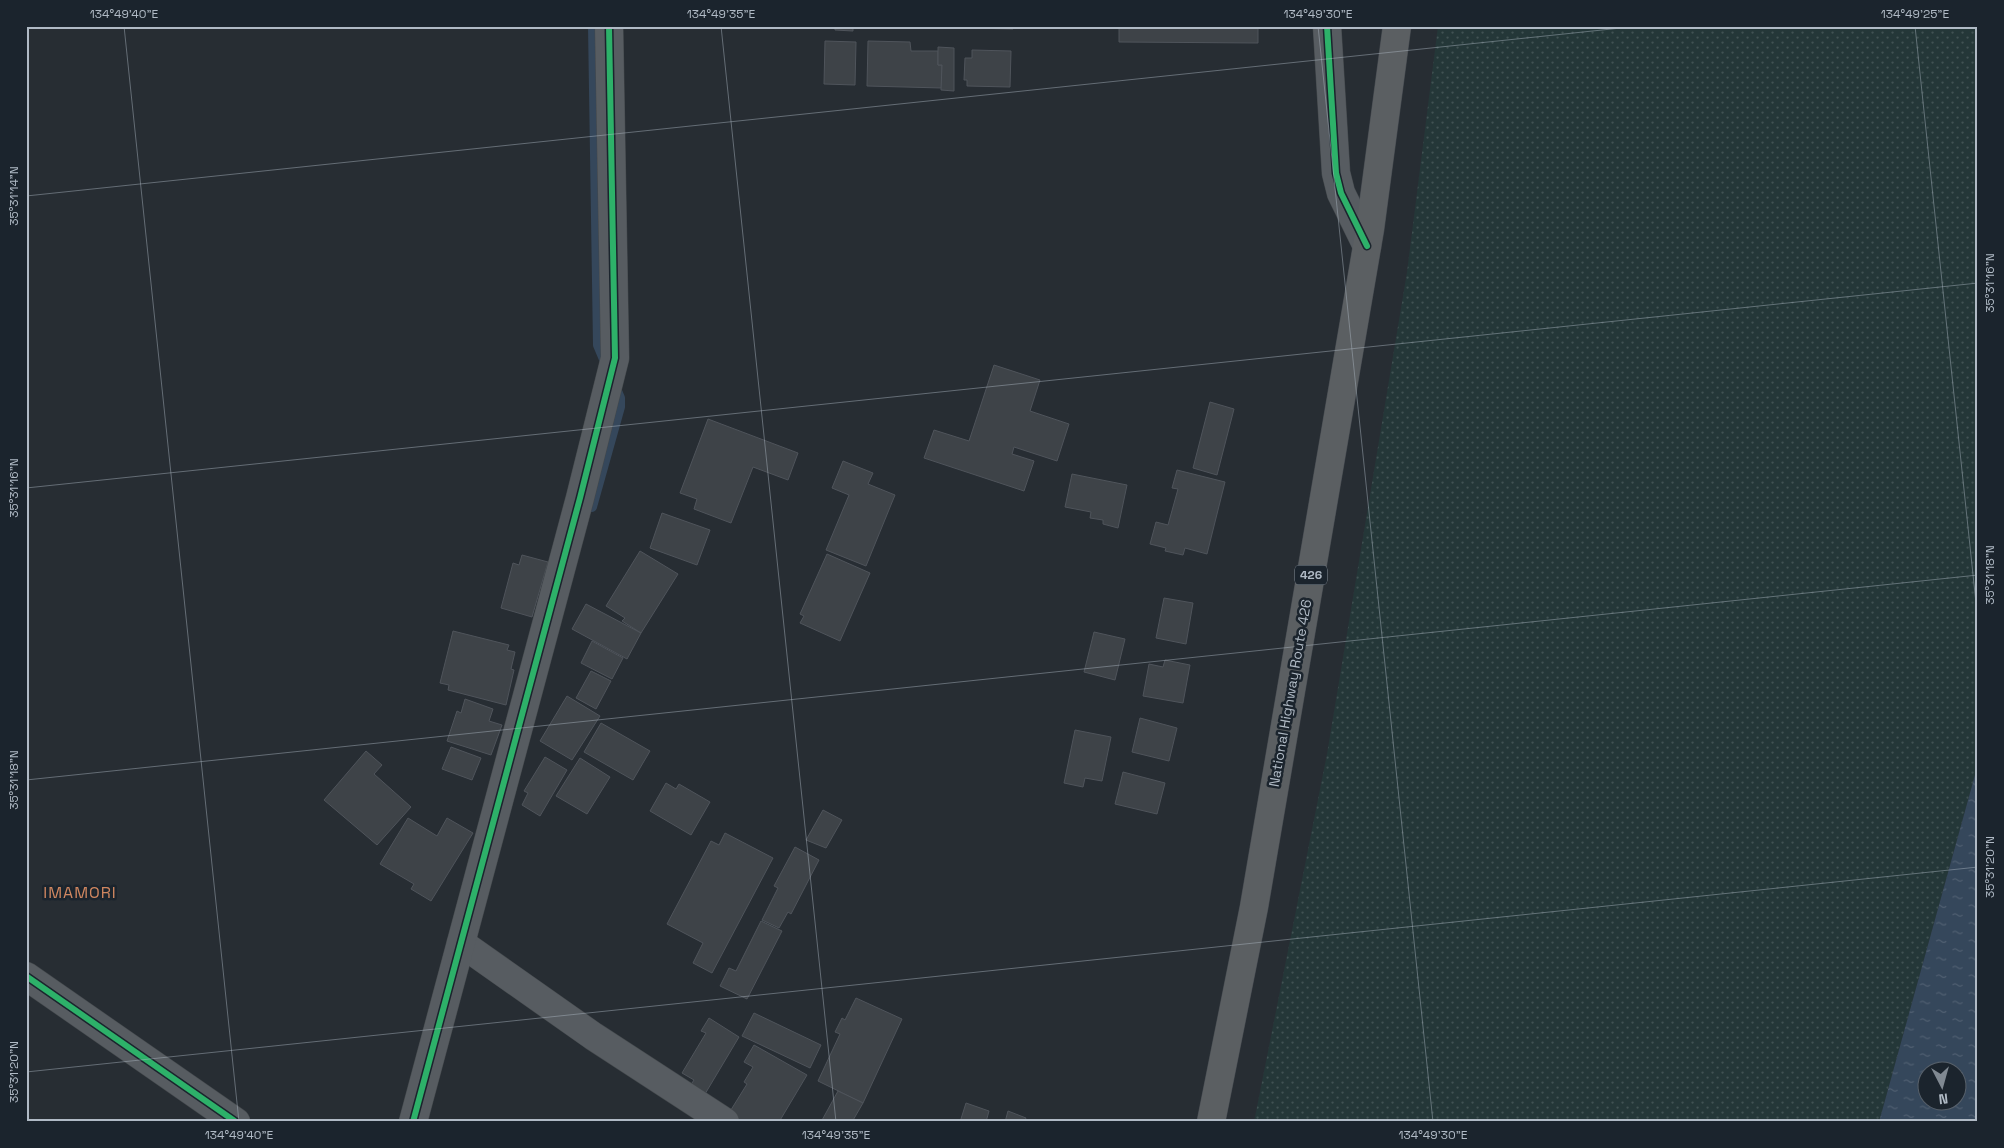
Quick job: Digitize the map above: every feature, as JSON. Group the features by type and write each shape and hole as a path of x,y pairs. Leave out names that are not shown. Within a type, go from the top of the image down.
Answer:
{"highway":[{"name":"National Highway Route 426","path":"1211,1122 1256,898 1367,246 1397,26"}],"street":[{"path":"413,1122 580,498 615,358 609,26"},
{"path":"1327,26 1336,173 1341,193 1367,246"},
{"path":"461,944 593,1036 725,1122"},
{"path":"26,976 236,1122"}],"shaded area":[{"path":"1438,26 1978,26 1978,764 1879,1122 1254,1122 1327,754 1407,272"}],"water":[{"path":"1978,764 1978,1122 1879,1122"}],"building":[{"path":"835,26 853,26 853,31 835,30"},
{"path":"968,26 1013,26 1013,29 968,28"},
{"path":"1119,26 1258,26 1258,43 1119,42"},
{"path":"825,41 856,42 855,85 824,84"},
{"path":"868,41 910,42 911,51 938,51 938,65 942,65 942,88 867,86"},
{"path":"938,47 954,48 954,91 941,90 942,65 938,65"},
{"path":"972,50 1011,51 1010,87 967,86 967,80 964,80 965,58 972,58"},
{"path":"994,365 1040,380 1030,411 1069,424 1057,461 1014,447 1012,454 1034,461 1024,491 924,458 934,430 969,441"},
{"path":"1210,402 1234,409 1217,475 1193,468"},
{"path":"708,419 798,453 788,480 753,467 731,523 694,509 697,499 680,493"},
{"path":"843,461 873,473 868,484 895,495 866,566 826,550 849,495 832,488"},
{"path":"1177,470 1225,482 1207,554 1185,548 1183,555 1165,551 1166,548 1150,544 1156,522 1168,525 1178,489 1172,488"},
{"path":"1072,474 1127,485 1118,528 1103,524 1103,520 1090,518 1091,512 1065,507"},
{"path":"662,513 710,530 697,565 650,548"},
{"path":"640,551 678,574 641,633 622,621 625,618 606,606"},
{"path":"827,554 870,573 840,641 800,623 804,616 800,614"},
{"path":"522,555 548,562 532,617 501,608 513,563 519,565"},
{"path":"1164,598 1193,603 1186,644 1156,638"},
{"path":"586,604 641,633 627,659 572,629"},
{"path":"453,631 509,645 507,650 515,652 511,669 514,670 506,705 448,690 449,685 440,683"},
{"path":"1094,632 1125,639 1115,680 1084,672"},
{"path":"592,641 623,658 612,679 581,663"},
{"path":"1165,660 1190,665 1183,703 1143,696 1149,664 1163,667"},
{"path":"591,671 611,681 596,709 576,698"},
{"path":"567,696 600,716 572,760 540,741"},
{"path":"465,699 493,709 489,721 502,725 491,755 447,741 457,711 461,713"},
{"path":"1140,718 1177,728 1169,761 1132,752"},
{"path":"601,723 650,751 633,780 584,752"},
{"path":"1075,730 1111,737 1102,781 1085,778 1083,787 1064,783"},
{"path":"451,747 481,758 472,780 442,769"},
{"path":"366,751 382,765 374,774 411,807 377,845 324,800"},
{"path":"545,757 567,770 540,816 522,805 528,793 524,791"},
{"path":"580,758 610,777 587,814 556,796"},
{"path":"1123,772 1165,783 1157,814 1115,804"},
{"path":"666,783 676,789 679,784 710,802 691,835 650,811"},
{"path":"823,810 842,820 826,848 806,840"},
{"path":"408,818 437,836 447,818 473,833 431,901 411,889 414,884 380,864"},
{"path":"725,833 773,858 712,973 693,963 703,943 667,924 711,841 719,845"},
{"path":"795,847 819,860 791,914 788,912 779,928 762,920 778,888 774,886"},
{"path":"761,921 782,931 747,999 720,986 729,968 736,971"},
{"path":"856,998 902,1019 863,1103 818,1081 840,1034 835,1032 842,1018 845,1020"},
{"path":"754,1013 821,1045 810,1068 742,1036"},
{"path":"709,1018 739,1037 705,1094 690,1086 694,1080 682,1073 706,1033 701,1031"},
{"path":"754,1045 807,1075 779,1122 743,1122 729,1113 747,1084 744,1082 753,1067 744,1062"},
{"path":"838,1091 863,1103 852,1122 821,1122"},
{"path":"966,1103 989,1111 986,1122 960,1122"},
{"path":"1008,1111 1026,1118 1024,1122 1005,1122"}],"waterway":[{"path":"593,26 598,345 606,364"},
{"path":"592,507 620,407 620,398 614,384"}],"cycle path":[{"path":"413,1122 580,498 615,358 609,26"},
{"path":"1327,26 1336,173 1341,193 1367,246"},
{"path":"26,976 236,1122"}],"district":[{"name":"IMAMORI","path":"80,892"}]}
